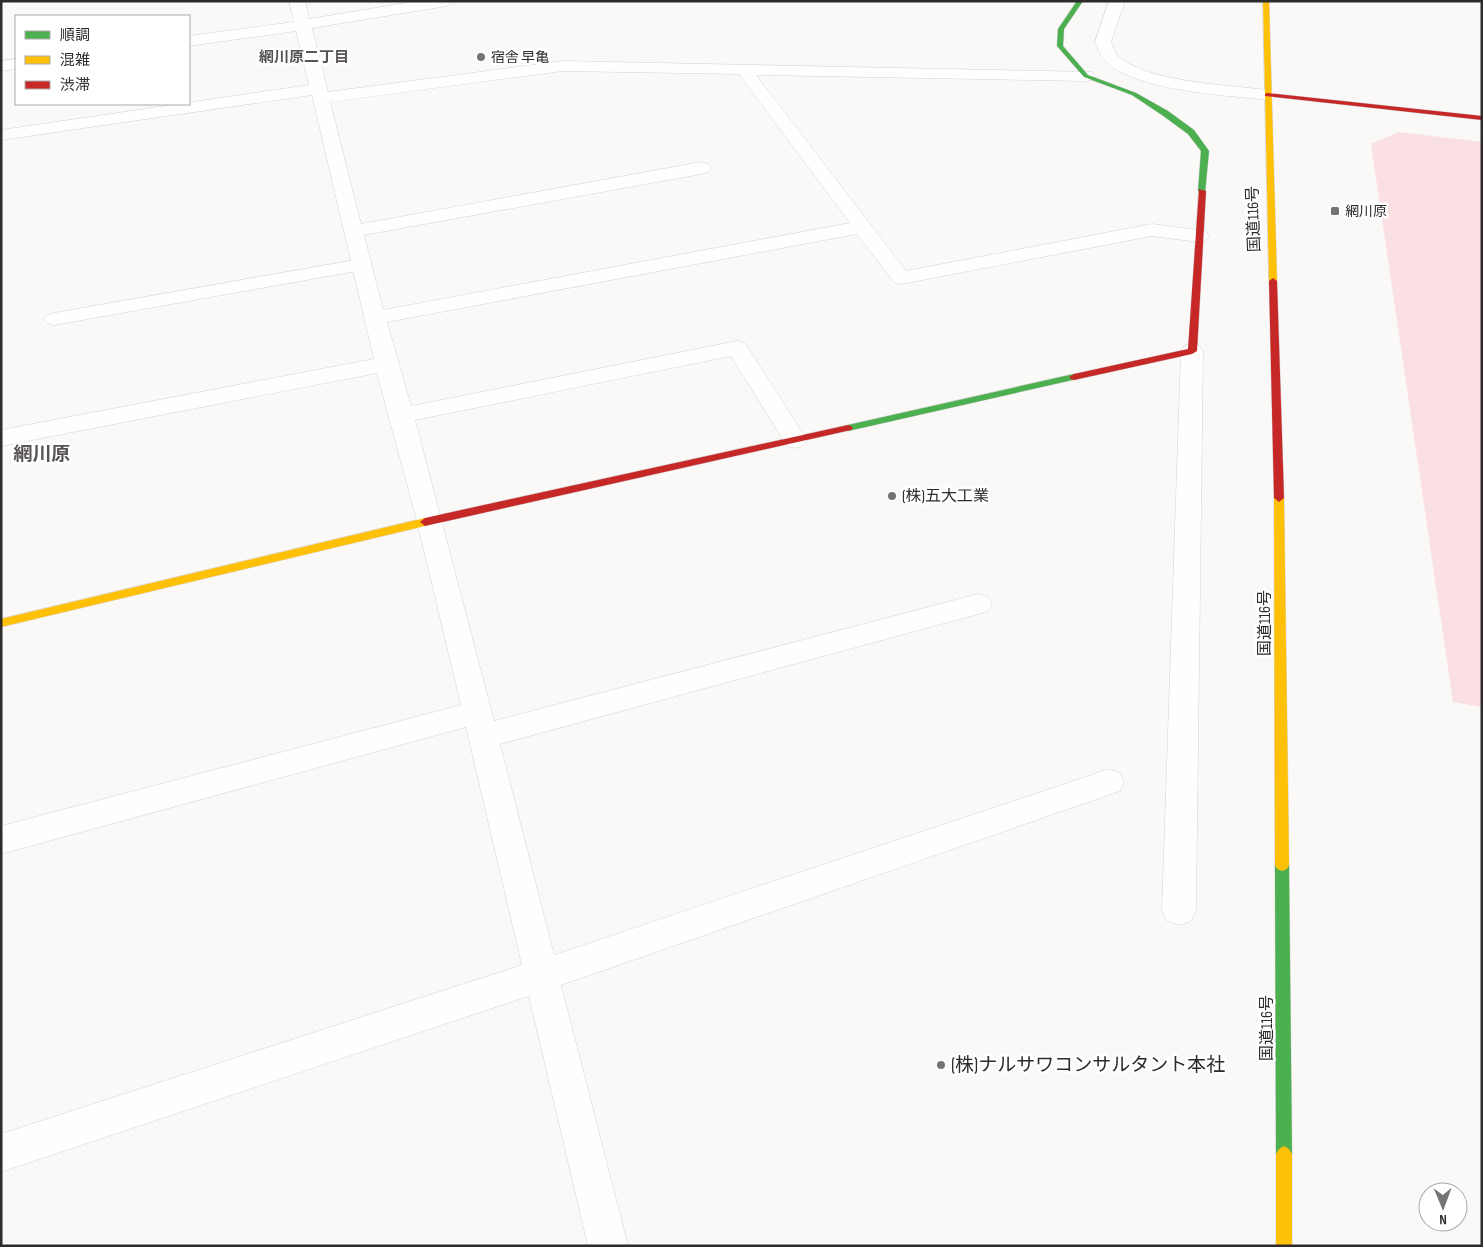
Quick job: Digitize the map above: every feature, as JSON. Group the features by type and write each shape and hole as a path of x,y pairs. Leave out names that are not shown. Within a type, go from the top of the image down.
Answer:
{"main road":[{"path":"1,624 430,521 1192,351 1205,151 1191,132 1134,94 1086,76 1060,46 1061,29 1080,1"},
{"name":"国道116号","path":"1266,1 1267,95 1281,564 1284,1246"},
{"path":"1267,95 1482,118"}],"street":[{"path":"190,41 300,13 448,1"},
{"path":"1117,1 1102,42 1111,58 1131,70 1164,80 1267,95"},
{"path":"300,13 386,364 402,415 430,521 608,1246"},
{"path":"1,66 15,64"},
{"path":"1,135 320,93 563,66 1086,76"},
{"path":"744,70 901,278 1152,230 1199,236"},
{"path":"353,231 701,168"},
{"path":"375,318 862,227"},
{"path":"402,415 737,348 794,440"},
{"path":"1179,910 1192,351"},
{"path":"1,438 386,364"},
{"path":"1,840 978,604"},
{"path":"1,1153 542,975 1109,782"}],"lane":[{"path":"54,319 361,265"}],"shaded area":[{"path":"1399,132 1482,142 1482,707 1453,702 1371,144"}],"traffic: fast":[{"path":"1080,1 1061,29 1060,46 1086,76 1134,94 1191,132 1205,151 1202,191"},
{"path":"848,428 1074,377"},
{"path":"1282,865 1284,1154"}],"traffic: slow":[{"path":"1266,1 1273,281"},
{"path":"1279,498 1282,865"},
{"path":"1,623 425,522"},
{"path":"1284,1154 1284,1246"}],"traffic: jam":[{"path":"1267,95 1482,118"},
{"path":"1074,377 1192,351 1202,191"},
{"path":"1273,281 1279,498"},
{"path":"425,522 848,428"}],"place":[{"name":"宿舎 早亀","path":"481,57"},
{"name":"網川原","path":"1335,211"},
{"name":"(株)五大工業","path":"892,496"},
{"name":"(株)ナルサワコンサルタント本社","path":"941,1065"}],"district":[{"name":"網川原二丁目","path":"304,57"},
{"name":"網川原","path":"42,454"}]}
